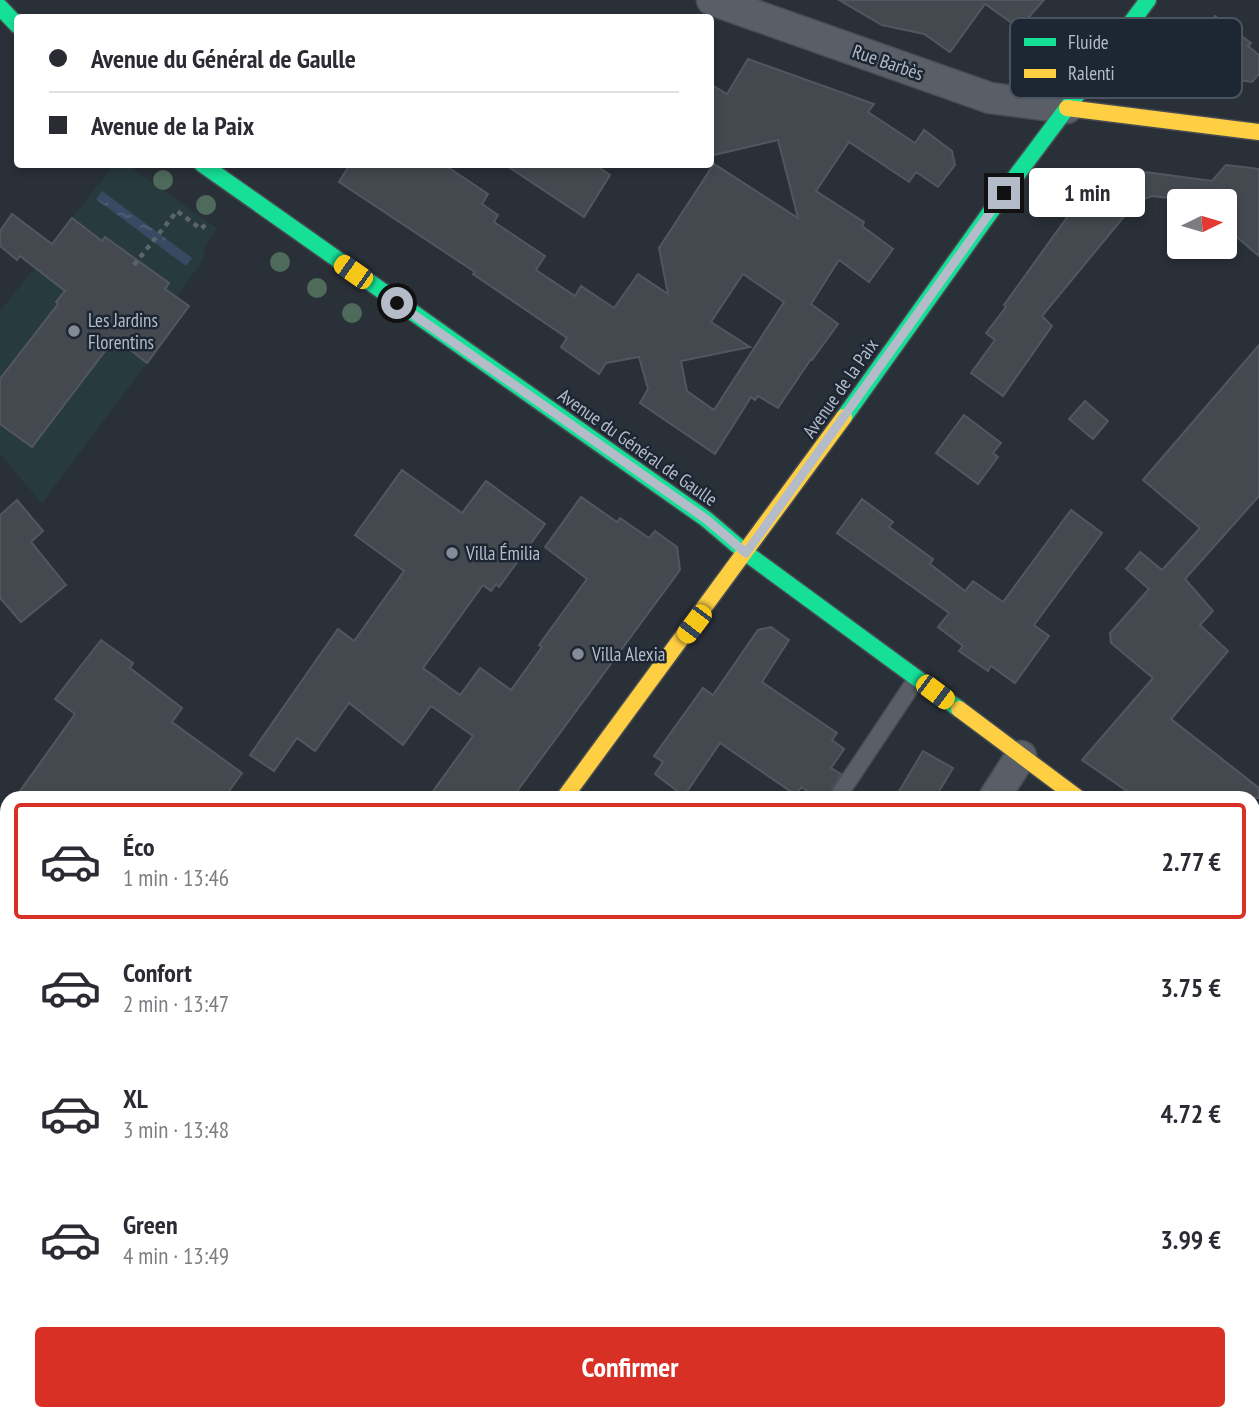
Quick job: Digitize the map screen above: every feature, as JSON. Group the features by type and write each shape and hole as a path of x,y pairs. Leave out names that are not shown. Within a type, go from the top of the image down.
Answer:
{"main road":[{"name":"Avenue de la Paix","path":"1134,18 1148,0"},
{"path":"0,7 14,22"},
{"path":"0,19 14,30"},
{"name":"Avenue de la Paix","path":"569,791 746,553 1074,98"},
{"path":"1067,108 1259,132"},
{"name":"Avenue du Général de Gaulle","path":"208,168 706,519 746,553 1068,791"}],"street":[{"name":"Rue Barbès","path":"712,0 990,98 1067,108"},
{"path":"998,791 1021,756"}],"lane":[{"path":"842,791 917,678"}],"path":[{"path":"134,265 177,211 201,229 208,222"}],"green space":[{"path":"112,168 131,168 217,228 205,246 204,259 176,297 165,289 168,283 116,251 120,246 106,236 102,241 72,218"},
{"path":"35,268 65,291 0,379 0,311"},
{"path":"113,328 147,363 42,503 0,454 0,416 33,447 110,345"}],"water":[{"path":"102,191 192,258 186,266 96,199"}],"building":[{"path":"839,0 1044,0 1028,18 1010,18 1010,22 985,4 950,52 924,34 882,25"},
{"path":"1242,36 1251,43 1248,46 1259,55 1259,74 1252,82 1242,81"},
{"path":"748,59 874,104 868,112 915,143 924,130 952,151 955,165 938,187 916,172 909,182 849,142 816,191 864,222 862,226 893,249 869,282 839,260 811,304 838,324 778,408 758,396 755,400 751,397 715,454 640,403 648,389 639,357 606,363 599,374 561,347 567,338 473,274 475,272 339,182 348,168 449,168 488,194 482,204 498,215 494,222 545,256 536,270 575,296 581,286 614,308 638,274 668,294 659,248 711,168 714,168 714,164 798,218 778,140 714,155 714,86 727,94","holes":["743,274 784,302 714,410 687,391 681,361 750,347 711,322"]},
{"path":"1226,165 1259,169 1259,256 1237,237 1237,189 1167,189 1167,198 1152,196 1136,202 1042,316 1052,326 1003,396 971,373 995,340 986,333 1078,202 1146,172 1212,181"},
{"path":"510,168 600,168 610,175 584,217"},
{"name":"Les Jardins Florentins","path":"12,214 52,244 72,218 102,241 105,237 169,283 165,289 189,306 147,363 115,338 32,447 0,424 0,379 65,291 20,256 17,260 0,246 0,231"},
{"path":"1259,345 1259,496 1185,579 1213,611 1200,625 1228,651 1171,719 1259,788 1259,791 1127,791 1082,760 1153,678 1111,643 1110,633 1149,589 1126,569 1140,552 1162,570 1200,528 1143,480"},
{"path":"1085,401 1108,421 1093,439 1069,419"},
{"path":"964,415 1001,443 993,453 998,457 978,484 936,453"},
{"path":"402,470 462,513 486,481 545,524 499,587 496,584 491,591 483,585 423,668 460,695 480,668 511,690 542,647 539,645 587,579 545,547 581,497 617,522 620,518 649,538 655,531 677,547 680,570 517,791 433,791 473,736 431,706 403,745 349,703 315,751 297,738 274,771 250,755 338,629 354,641 404,571 355,535"},
{"path":"862,499 893,522 889,527 933,559 930,564 965,591 973,581 1003,602 1071,510 1102,533 1034,625 1049,636 1015,683 991,666 988,671 959,651 963,646 938,627 949,613 837,533"},
{"path":"17,500 43,531 31,542 66,585 21,622 0,598 0,515"},
{"path":"771,627 789,640 762,682 837,733 832,740 844,749 831,768 841,774 831,791 808,791 801,787 798,791 790,791 720,743 687,791 677,791 655,774 663,762 654,756 703,688 713,695 758,630"},
{"path":"101,640 133,663 130,668 182,708 172,722 242,773 229,791 20,791 75,714 55,699"},
{"path":"923,751 953,768 939,791 899,791"}],"traffic: fast":[{"path":"1134,18 1148,0"},
{"path":"0,7 14,22"},
{"path":"844,417 1074,98"},
{"path":"208,168 706,519 746,553 959,709"}],"traffic: slow":[{"path":"1067,108 1259,132"},
{"path":"569,791 844,417"},
{"path":"959,709 1069,791"}],"place":[{"name":"Les Jardins Florentins","path":"74,331"},
{"name":"Villa Émilia","path":"452,553"},
{"name":"Villa Alexia","path":"578,654"}],"route":[{"path":"397,303 706,519 746,553 1004,193"}]}
